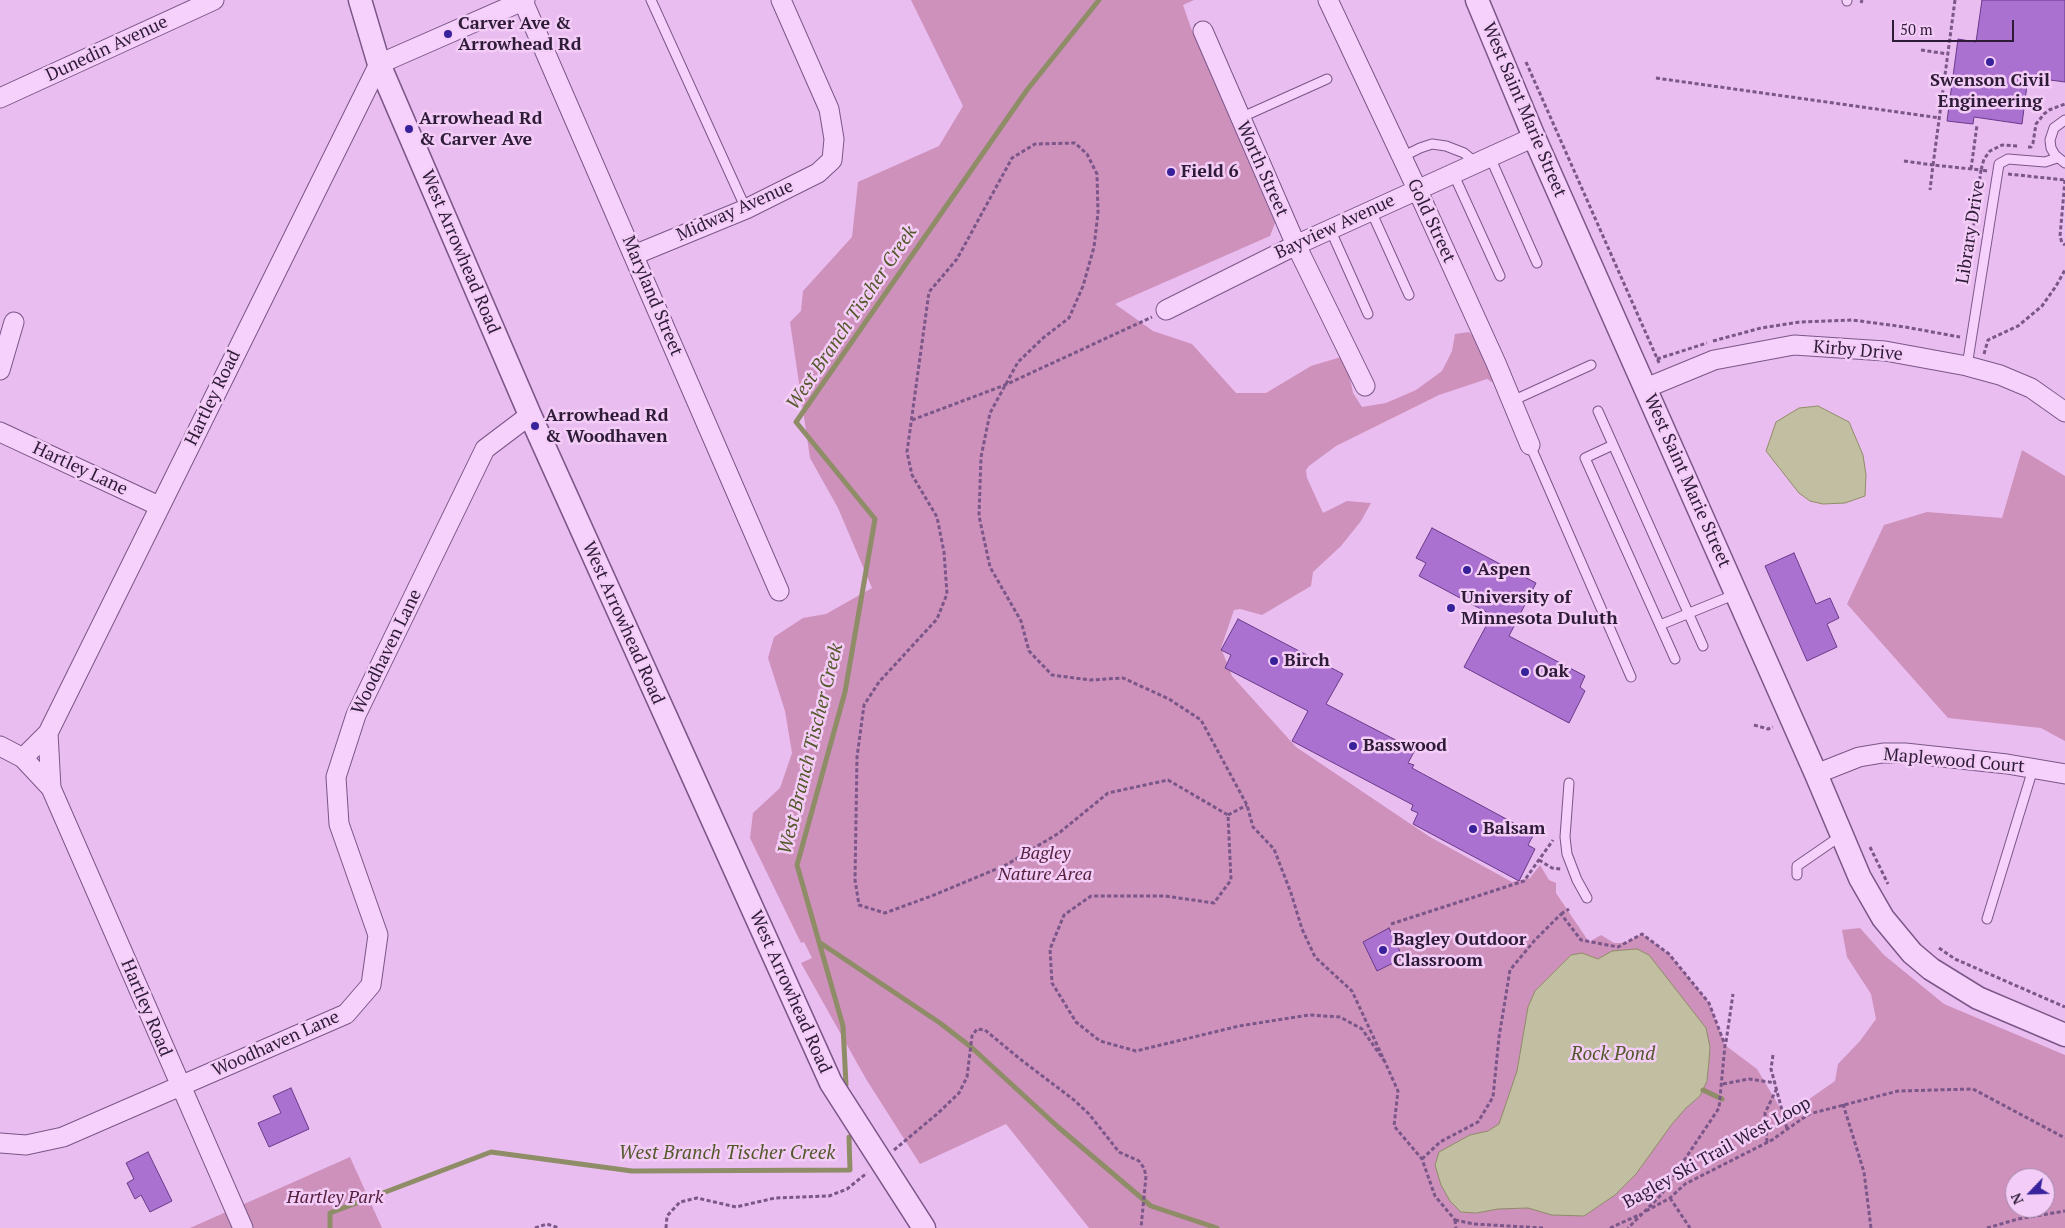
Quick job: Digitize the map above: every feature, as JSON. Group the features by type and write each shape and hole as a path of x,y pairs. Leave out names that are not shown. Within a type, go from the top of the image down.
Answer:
{"street":[{"name":"Dunedin Avenue","path":"0,98 214,0"},
{"name":"West Arrowhead Road","path":"360,0 380,64 530,415 831,1083 924,1228"},
{"path":"380,64 524,0"},
{"name":"Maryland Street","path":"524,0 779,592"},
{"name":"Midway Avenue","path":"634,255 746,209 818,173 832,160 834,139 829,109 781,0"},
{"name":"Gold Street","path":"1328,0 1417,189 1530,445"},
{"name":"West Saint Marie Street","path":"1477,0 1534,137 1656,384 1737,594 1860,878 1883,918 1921,948 1931,969 1978,998 2065,1035"},
{"name":"Worth Street","path":"1203,31 1296,245 1365,386"},
{"name":"Hartley Road","path":"243,1228 51,788 23,758 48,733 380,64"},
{"name":"Bayview Avenue","path":"1166,310 1296,245 1534,137"},
{"path":"0,370 14,322"},
{"name":"Kirby Drive","path":"1656,384 1714,360 1794,346 1886,351 1967,366 2000,375 2031,388 2065,412"},
{"name":"Woodhaven Lane","path":"0,1143 26,1145 63,1137 346,1014 370,985 378,934 339,824 336,777 356,715 485,449 530,415"},
{"name":"Hartley Lane","path":"0,432 159,506"},
{"name":"Hartley Road","path":"48,733 51,788"},
{"path":"0,746 23,758"},
{"name":"Maplewood Court","path":"1816,774 1859,757 1882,753 1905,753 2007,764 2065,774"}],"lane":[{"path":"651,0 746,209"},
{"path":"1240,118 1327,79"},
{"path":"2061,160 2051,148 2051,136 2057,125 2065,120"},
{"path":"1402,157 1432,144 1446,146 1483,160 1537,263"},
{"name":"Library Drive","path":"1967,366 1996,172 1999,164 2008,159 2045,162 2061,160"},
{"path":"1453,173 1500,276"},
{"path":"1370,211 1409,294"},
{"path":"1330,230 1368,314"},
{"path":"1512,401 1592,365"},
{"path":"1598,411 1703,646"},
{"path":"1530,445 1631,677"},
{"path":"1613,445 1586,458 1675,659"},
{"path":"1660,625 1737,594"},
{"path":"1987,919 2033,769"},
{"path":"1569,783 1565,837 1567,854 1576,880 1587,898"},
{"path":"1797,875 1797,866 1842,835"}],"path":[{"path":"1930,190 1955,0"},
{"path":"1921,50 1948,54"},
{"path":"1522,54 1656,384"},
{"path":"1671,75 1671,80"},
{"path":"1656,78 1940,118"},
{"path":"1712,81 1712,86"},
{"path":"1752,92 1753,86"},
{"path":"1793,98 1794,92"},
{"path":"1834,98 1834,103"},
{"path":"1874,103 1874,109"},
{"path":"1968,270 1984,159 1996,146 2031,147 2036,124 2044,114 2053,108 2065,104"},
{"path":"1912,114 1913,108"},
{"path":"1972,169 1976,125"},
{"path":"1228,816 1168,780 1108,793 1059,833 1006,865 934,895 884,913 859,905 855,880 857,757 864,705 879,682 937,619 947,594 944,552 937,517 912,476 907,452 929,292 957,259 1012,158 1035,144 1075,143 1086,154 1097,174 1098,213 1094,247 1085,278 1069,318 1043,338 1018,362 990,413 981,457 980,516 990,567 1021,621 1029,651 1052,675 1090,680 1123,678 1169,699 1201,720 1247,805 1253,827 1274,850 1291,893 1302,929 1316,957 1352,991 1398,1091 1394,1126 1422,1159 1435,1196 1455,1220 1456,1228"},
{"path":"1904,161 2065,180 2060,236 2062,243 2065,245"},
{"path":"1985,349 1988,340 2003,334 2031,316 2049,296 2065,270"},
{"path":"911,420 1005,385 1166,310"},
{"path":"1960,338 1961,328"},
{"path":"1754,725 1768,729 1773,727"},
{"path":"1228,816 1247,805"},
{"path":"1228,816 1231,880 1214,903 1165,896 1091,896 1064,915 1050,949 1052,983 1076,1022 1100,1041 1136,1051 1239,1026 1309,1015 1340,1017 1362,1030 1385,1062"},
{"path":"1391,924 1524,881 1554,839 1555,831"},
{"path":"1867,842 1890,890"},
{"path":"1540,860 1552,868 1561,869"},
{"path":"1422,1159 1440,1142 1478,1122 1493,1097 1499,1037 1510,970 1535,940 1561,914 1569,909"},
{"path":"1561,914 1581,940 1618,947 1642,934 1669,954 1708,1003 1725,1045"},
{"path":"1921,948 1955,959 2065,1007"},
{"path":"1628,1228 1661,1196 1720,1106 1726,1028 1733,994"},
{"path":"666,1228 667,1216 680,1202 697,1198 736,1207 775,1198 829,1196 847,1189 937,1114 959,1093 967,1077 972,1036 976,1029 985,1030 1074,1100 1089,1114 1119,1152 1139,1161 1144,1168 1146,1176 1141,1228"},
{"path":"1773,1055 1771,1068 1787,1129"},
{"path":"1722,1084 1749,1079 1777,1085"},
{"path":"1767,1142 1765,1113 1777,1085"},
{"name":"Bagley Ski Trail West Loop","path":"1610,1228 1670,1198 1685,1184 1767,1142 1809,1114 1898,1091 1973,1089 2065,1138"},
{"path":"1843,1104 1864,1172 1871,1228"},
{"path":"1670,1198 1690,1228"},
{"path":"1987,1228 2018,1219 2065,1211"},
{"path":"1455,1220 1474,1224 1543,1228"},
{"path":"535,1228 546,1224 559,1228"}],"green space":[{"name":"Bagley Nature Area","path":"911,0 1194,0 1183,5 1191,28 1275,223 1270,236 1115,304 1153,331 1192,344 1236,393 1266,393 1311,366 1341,357 1350,378 1353,393 1362,407 1386,403 1416,390 1442,371 1452,351 1455,334 1469,332 1482,346 1497,385 1487,379 1439,395 1336,446 1309,466 1306,470 1307,478 1323,513 1347,501 1371,503 1361,521 1341,546 1313,572 1311,586 1262,615 1240,609 1234,610 1221,648 1232,676 1296,747 1430,837 1512,882 1530,878 1540,865 1549,880 1556,883 1556,893 1589,942 1601,935 1614,943 1625,943 1642,934 1669,954 1709,1003 1725,1045 1757,1069 1785,1116 1835,1081 1838,1064 1860,1041 1876,1019 1871,994 1847,957 1842,930 1860,928 1884,955 1944,1004 2065,1055 2065,1228 1089,1228 1006,1124 920,1164 866,1079 801,963 812,958 804,942 801,943 750,838 753,813 780,788 792,753 785,711 768,658 774,637 803,618 826,614 872,588 838,508 810,458 790,322 801,311 803,291 852,237 858,182 939,146 963,106"},
{"path":"2022,450 2065,476 2065,741 2041,728 1948,718 1847,604 1884,525 1927,512 2002,518"},
{"name":"Hartley Park","path":"350,1157 382,1228 190,1228"}],"water":[{"path":"1818,406 1849,422 1863,455 1866,475 1865,496 1845,503 1823,504 1810,501 1799,493 1766,451 1776,422 1799,408"},
{"name":"Rock Pond","path":"1637,949 1649,955 1706,1028 1710,1047 1709,1061 1707,1081 1700,1096 1672,1124 1636,1174 1615,1195 1584,1216 1552,1215 1528,1208 1498,1209 1476,1213 1461,1212 1450,1201 1441,1185 1435,1165 1439,1152 1470,1135 1488,1131 1499,1124 1517,1071 1528,1007 1535,991 1571,955 1582,953 1598,959 1612,951"}],"building":[{"name":"Swenson Civil Engineering","path":"1982,0 2065,0 2065,82 2028,77 2022,124 1974,117 1973,124 1947,121 1958,39 1976,42"},
{"path":"1432,528 1536,583 1509,636 1585,676 1580,687 1585,691 1569,723 1464,667 1492,615 1419,576 1426,563 1416,558"},
{"path":"1794,553 1816,604 1830,598 1839,618 1827,624 1837,647 1807,661 1765,566"},
{"path":"1238,619 1343,674 1326,704 1415,750 1408,763 1414,765 1412,768 1534,834 1528,845 1535,849 1519,881 1413,824 1418,813 1411,810 1413,805 1292,741 1308,711 1225,668 1231,655 1221,650"},
{"name":"Bagley Outdoor Classroom","path":"1389,928 1403,958 1377,971 1363,942"},
{"path":"291,1088 309,1129 269,1147 258,1123 281,1113 273,1096"},
{"path":"148,1152 172,1201 150,1212 141,1195 135,1199 127,1183 134,1179 126,1163"}],"waterway":[{"name":"West Branch Tischer Creek","path":"846,1085 843,1026 797,865 845,692 875,519 796,422 1027,90 1099,0"},
{"path":"819,942 940,1023 971,1047 1058,1127 1151,1206 1217,1228"},
{"path":"1703,1090 1722,1099"},
{"name":"West Branch Tischer Creek","path":"330,1228 330,1213 491,1152 632,1171 850,1170 849,1137"}],"place":[{"name":"Carver Ave & Arrowhead Rd","path":"448,34"},
{"name":"Swenson Civil Engineering","path":"1990,62"},
{"name":"Arrowhead Rd & Carver Ave","path":"409,129"},
{"name":"Field 6","path":"1171,172"},
{"name":"Arrowhead Rd & Woodhaven","path":"535,426"},
{"name":"Aspen","path":"1467,570"},
{"name":"University of Minnesota Duluth","path":"1451,608"},
{"name":"Birch","path":"1274,661"},
{"name":"Oak","path":"1525,672"},
{"name":"Basswood","path":"1353,746"},
{"name":"Balsam","path":"1473,829"},
{"name":"Bagley Outdoor Classroom","path":"1383,950"}]}
